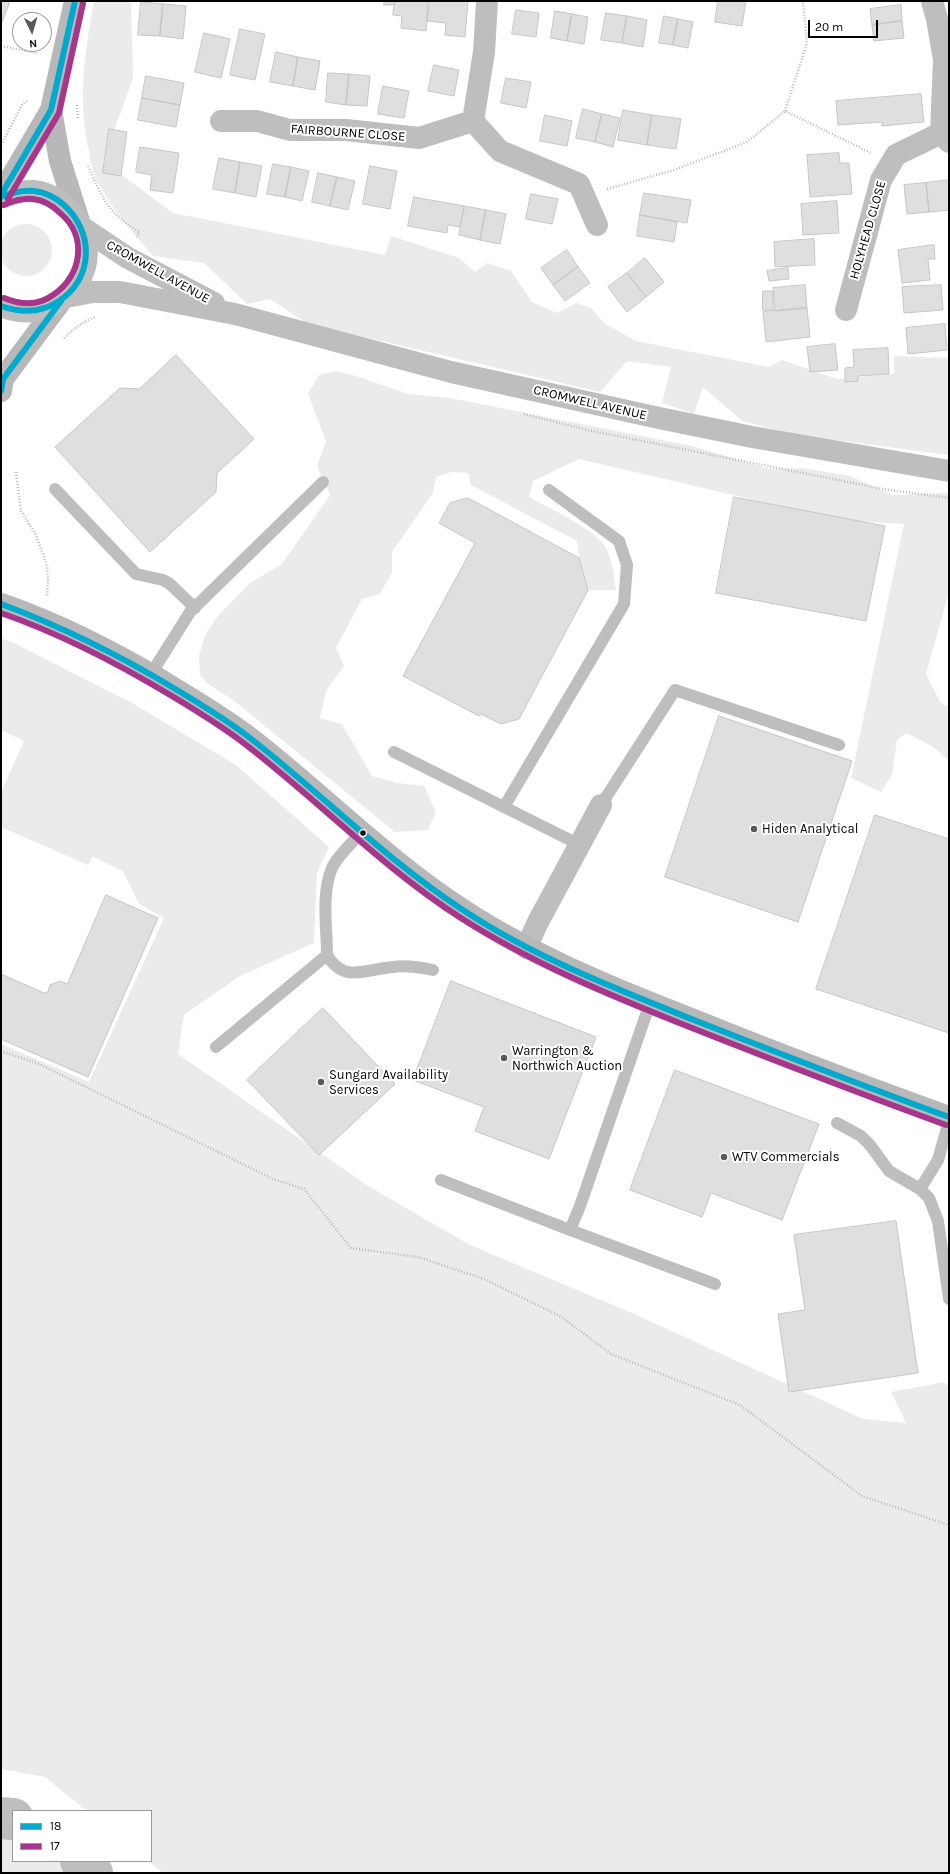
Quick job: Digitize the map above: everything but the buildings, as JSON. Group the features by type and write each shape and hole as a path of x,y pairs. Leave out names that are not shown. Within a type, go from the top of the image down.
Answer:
{"main road":[{"path":"487,1 484,52 473,121 500,151 579,184 597,225"},
{"name":"HOLYHEAD CLOSE","path":"846,310 881,180 896,155 945,137 944,60 937,19 932,1"},
{"name":"FAIRBOURNE CLOSE","path":"221,121 257,121 290,130 346,130 419,138 473,121"},
{"name":"CROMWELL AVENUE","path":"1,196 17,192 35,191 53,197 63,204 81,225 128,258 235,314"},
{"path":"1,306 10,310 28,312 45,309 64,299 79,283 86,266 87,246 81,225"},
{"name":"CROMWELL AVENUE","path":"64,299 93,292 120,292 235,314 451,372 659,418 752,437 949,471"},
{"path":"526,948 538,922 601,805"}],"street":[{"path":"1,196 51,110 75,1"},
{"path":"51,110 60,161 81,225"},
{"path":"2,380 64,299"},
{"path":"1,604 42,619 92,642 151,674 207,708 250,738 362,832 461,909 526,948 593,980 650,1003 818,1070 949,1118"}],"lane":[{"path":"151,674 194,608 323,482"},
{"path":"55,489 136,574 166,582 194,608"},
{"path":"504,807 624,604 627,565 619,541 549,490"},
{"path":"601,805 676,690 839,745"},
{"path":"394,752 580,845"},
{"path":"362,832 333,867 328,880 326,895 327,955 332,964 342,971 355,973 392,966 413,966 433,970"},
{"path":"216,1048 327,955"},
{"path":"570,1230 580,1206 650,1003"},
{"path":"920,1189 938,1160 949,1121"},
{"path":"837,1123 861,1136 870,1145 882,1164 889,1171 920,1189 929,1198 938,1221 949,1299"},
{"path":"441,1180 715,1284"}],"path":[{"path":"584,196 674,170 747,142 785,111 807,43 803,1"},
{"path":"1,46 38,53"},
{"path":"77,102 78,124"},
{"path":"1,145 23,103"},
{"path":"785,111 892,162"},
{"path":"86,162 105,203 119,219 139,232"},
{"path":"16,472 20,510 36,535 47,566 48,592 42,619"},
{"path":"1,1051 39,1064 273,1179 304,1189 351,1248 418,1257 484,1279 560,1316 611,1354 740,1404 862,1496 949,1525"}],"shaded area":[{"path":"94,1 131,1 133,78 103,161 173,213 385,255 391,236 459,258 475,272 487,263 511,271 532,302 557,313 577,303 591,308 604,323 636,341 769,367 782,360 837,379 894,374 894,356 949,358 949,455 797,435 742,421 703,387 694,414 662,403 671,367 627,361 600,392 308,324 270,299 247,304 204,263 153,256 112,205 93,172 85,132 83,95 85,57"},
{"path":"26,224 36,226 44,232 50,240 52,250 50,260 44,268 36,274 26,276 16,274 8,268 2,260 0,250 2,240 8,232 16,226"},
{"path":"336,371 356,376 408,394 450,398 692,446 769,469 803,468 850,476 893,495 949,493 949,592 926,674 940,702 949,707 949,761 932,746 906,733 897,740 892,775 881,792 851,778 904,524 840,520 579,459 533,481 529,497 593,534 606,548 614,574 616,590 588,590 579,558 577,541 471,485 468,473 451,472 436,477 433,493 392,552 392,572 380,594 362,599 336,648 344,666 326,691 320,718 342,724 372,776 398,783 424,786 436,812 428,830 395,832 233,700 208,684 200,675 199,656 205,635 217,617 250,583 282,564 330,495 317,466 326,441 308,394 319,375"},
{"path":"1,638 12,642 134,704 236,765 329,847 317,873 314,943 240,976 184,1015 178,1054 368,1186 470,1245 639,1316 863,1419 906,1423 891,1392 944,1382 949,1387 949,1873 163,1873 149,1862 152,1862 152,1810 86,1810 45,1777 1,1769 1,1044 89,1082 164,918 139,904 123,871 93,857 88,865 1,827 1,792 24,741 1,730"},
{"path":"1,1835 12,1837 12,1862 60,1862 72,1873 1,1873"}],"waterway":[{"path":"1,1818 12,1819"},
{"path":"82,1862 92,1873"}],"transit line":[{"name":"18","path":"1,195 51,110 75,1"},
{"name":"17","path":"8,199 59,113 83,3"},
{"name":"18","path":"1,197 17,192 34,191 46,194 57,200 74,216 81,228 85,241 86,254 84,268 79,280 59,301 45,308 31,311 16,310 1,306"},
{"name":"17","path":"4,205 18,200 30,199 45,202 57,210 69,222 75,233 78,244 78,256 75,267 63,287 53,295 47,299 35,303 23,303 4,298"},
{"name":"18","path":"1,391 3,379 61,301"},
{"name":"18","path":"1,604 69,632 156,677 196,701 250,738 277,759 407,870 463,910 518,943 604,984 821,1069 949,1117"},
{"name":"17","path":"1,613 45,630 110,661 209,719 236,737 272,766 405,878 461,918 488,935 545,965 662,1016 946,1125"}],"place":[{"name":"Hiden Analytical","path":"754,829"},
{"name":"Warrington & Northwich Auction","path":"504,1058"},
{"name":"Sungard Availability Services","path":"321,1082"},
{"name":"WTV Commercials","path":"724,1157"}]}
